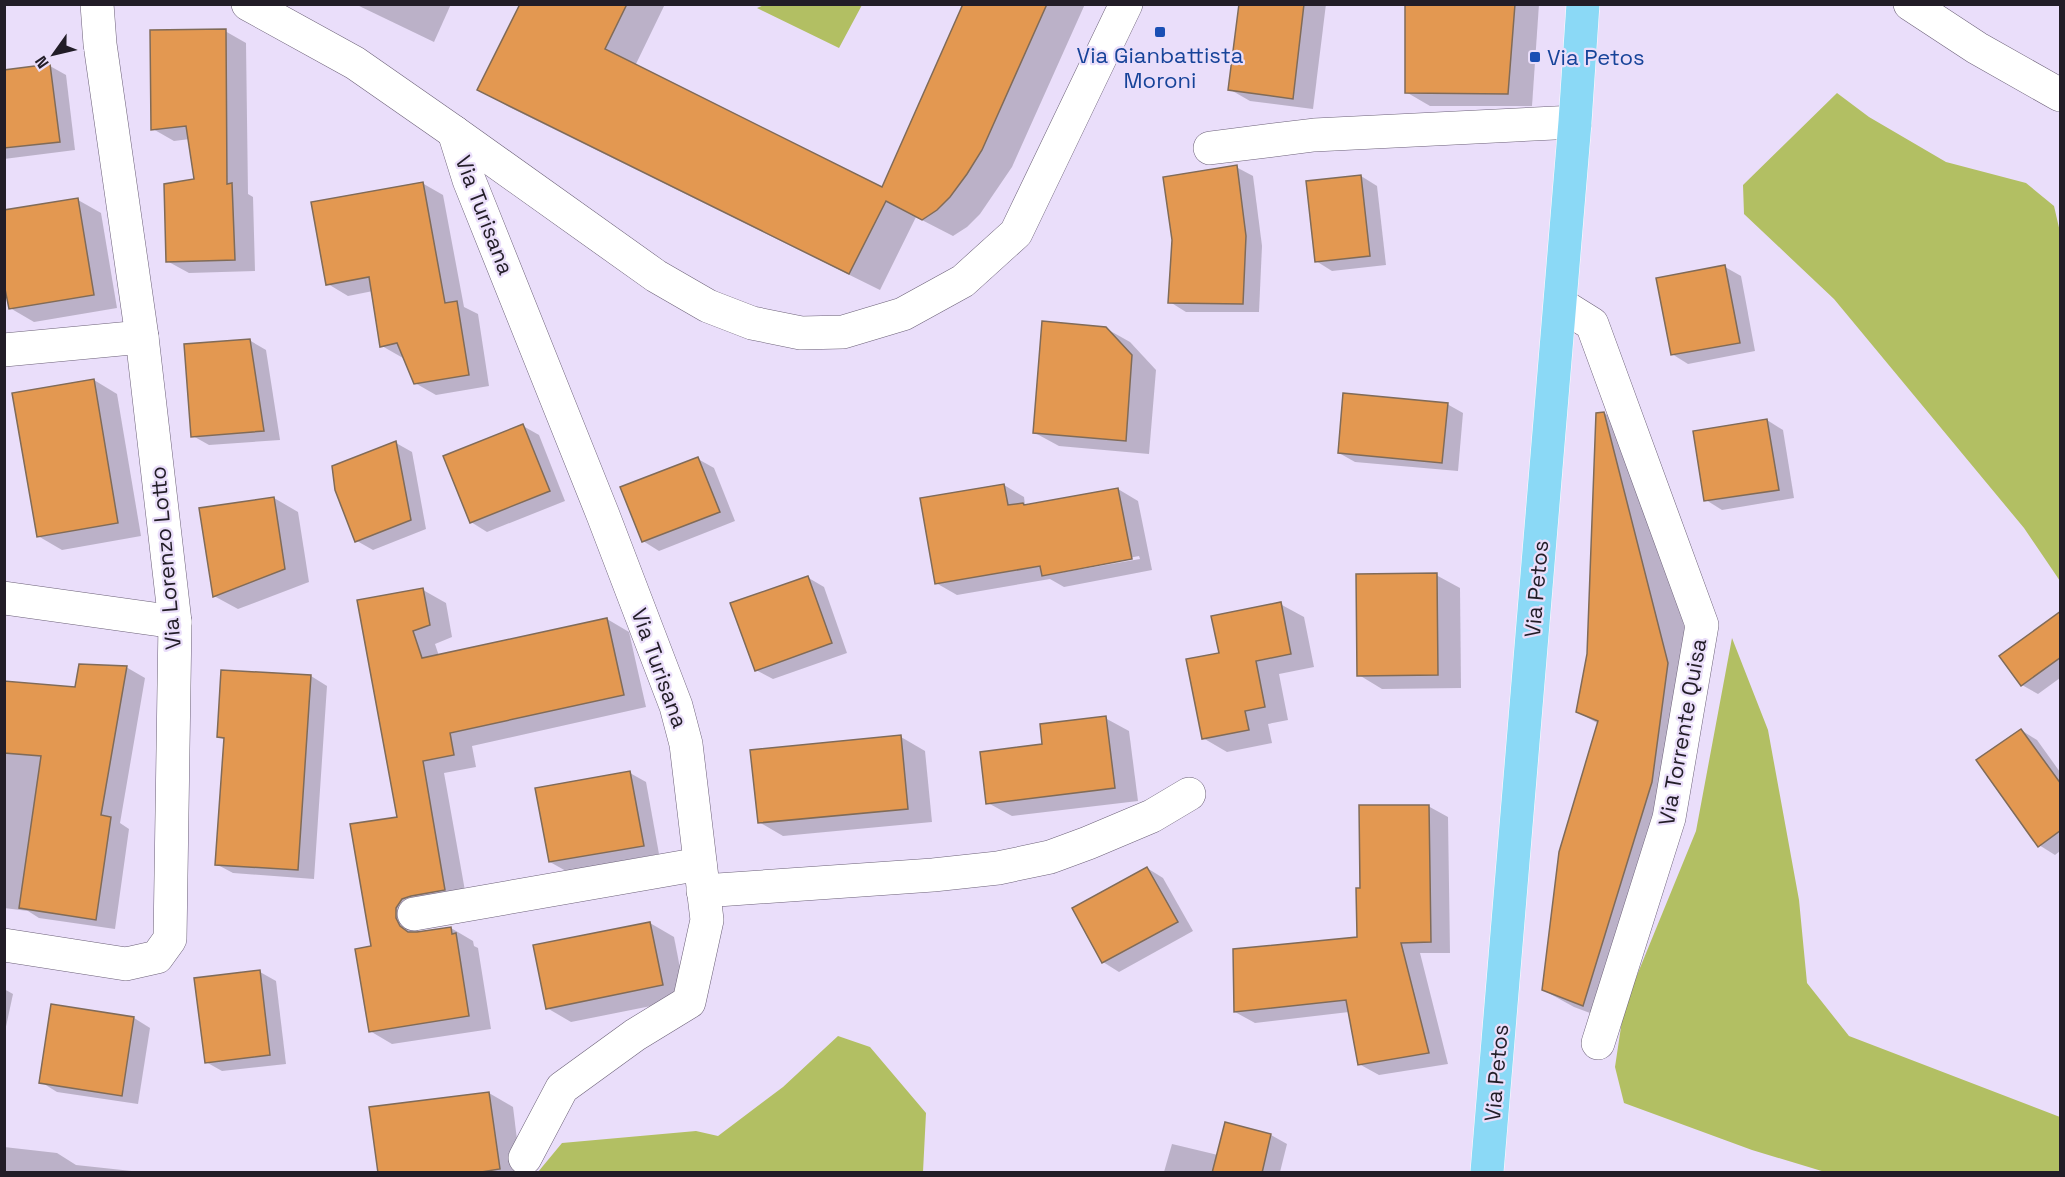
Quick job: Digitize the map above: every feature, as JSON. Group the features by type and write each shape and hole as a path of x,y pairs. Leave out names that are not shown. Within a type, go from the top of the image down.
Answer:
{"main road":[{"name":"Via Petos","path":"1487,1173 1583,4"}],"street":[{"name":"Via Lorenzo Lotto","path":"4,945 126,964 157,957 170,939 175,622 142,337 100,44 97,4"},
{"path":"248,4 355,63 656,276 708,306 752,322 801,333 843,332 903,314 963,281 1016,233 1126,4"},
{"path":"1910,4 1977,48 2061,94"},
{"path":"1210,148 1314,135 1575,122"},
{"name":"Via Turisana","path":"454,132 469,180 603,515 676,706 686,744 707,920 689,1002 635,1035 562,1088 525,1158"},
{"name":"Via Torrente Quisa","path":"1560,304 1592,324 1702,625 1669,818 1598,1043"},
{"path":"4,350 142,337"},
{"path":"4,598 175,622"},
{"path":"414,914 702,877 933,875 998,868 1050,857 1088,843 1152,816 1189,794"}],"green space":[{"path":"764,5 862,5 839,48 757,8"},
{"path":"1837,93 1869,117 1946,162 2026,183 2054,206 2060,232 2060,581 2024,528 1834,299 1744,214 1743,185"},
{"path":"1732,638 1768,730 1799,900 1807,983 1849,1036 2060,1117 2060,1172 1825,1172 1752,1150 1624,1103 1615,1067 1624,1007 1696,831"},
{"path":"838,1036 870,1047 926,1113 923,1172 538,1172 562,1143 696,1131 718,1136 783,1087"}],"building":[{"path":"520,4 627,4 605,49 882,187 963,4 1047,4 982,150 967,174 950,197 922,220 886,201 849,274 477,90"},
{"path":"1239,4 1304,4 1293,99 1228,90"},
{"path":"1405,4 1515,4 1508,94 1405,93"},
{"path":"226,29 227,184 232,183 235,260 166,262 164,184 194,179 186,126 151,130 150,30"},
{"path":"50,64 60,142 4,148 4,70"},
{"path":"1237,165 1246,236 1243,304 1168,303 1172,240 1163,177"},
{"path":"1361,175 1370,256 1315,262 1306,181"},
{"path":"423,182 445,303 457,301 469,375 414,384 397,343 380,347 369,277 326,285 311,202"},
{"path":"78,198 94,295 9,309 4,284 4,210"},
{"path":"1725,265 1740,343 1671,355 1656,278"},
{"path":"1042,321 1106,327 1132,355 1126,441 1033,433"},
{"path":"250,339 264,431 191,437 184,344"},
{"path":"94,379 118,523 37,537 12,393"},
{"path":"1343,393 1448,403 1442,463 1338,453"},
{"path":"1604,412 1668,663 1652,782 1583,1006 1542,990 1559,852 1598,721 1576,712 1587,654 1596,413"},
{"path":"1767,419 1779,490 1704,501 1693,431"},
{"path":"523,424 550,491 470,523 443,456"},
{"path":"396,441 411,520 355,542 335,490 332,466"},
{"path":"698,457 720,512 642,542 620,487"},
{"path":"1004,484 1008,505 1023,503 1024,505 1118,488 1132,559 1042,576 1040,566 935,584 920,498"},
{"path":"274,497 285,569 213,597 199,508"},
{"path":"1437,573 1438,675 1357,676 1356,574"},
{"path":"808,576 832,643 755,671 730,603"},
{"path":"423,588 430,625 413,631 422,658 607,618 624,695 450,733 454,755 423,761 445,890 402,899 396,908 396,918 400,926 408,932 451,927 452,934 456,933 469,1016 369,1032 355,949 371,946 350,824 397,817 357,600"},
{"path":"1281,602 1291,654 1256,661 1265,707 1245,711 1249,730 1202,739 1186,659 1219,653 1211,616"},
{"path":"2061,611 2061,657 2021,686 1999,656"},
{"path":"79,664 127,666 101,815 111,817 96,920 19,908 41,756 4,753 4,681 75,687"},
{"path":"221,670 311,675 298,870 215,865 224,738 217,737"},
{"path":"1106,716 1115,788 986,804 980,752 1042,744 1040,724"},
{"path":"2021,729 2061,784 2061,830 2038,847 1976,760"},
{"path":"901,735 908,809 758,823 750,750"},
{"path":"630,771 644,846 549,862 535,788"},
{"path":"1359,805 1429,805 1431,942 1401,943 1429,1053 1358,1065 1346,1000 1234,1012 1233,949 1357,937 1356,888 1360,888"},
{"path":"1147,867 1178,922 1102,963 1072,908"},
{"path":"650,922 663,985 546,1009 533,945"},
{"path":"260,970 270,1055 205,1063 194,978"},
{"path":"51,1004 134,1017 122,1096 39,1083"},
{"path":"489,1092 500,1169 475,1173 378,1173 369,1107"},
{"path":"1225,1122 1271,1134 1262,1173 1212,1173"}],"place":[{"name":"Via Gianbattista Moroni","path":"1160,32"},
{"name":"Via Petos","path":"1535,57"}]}
